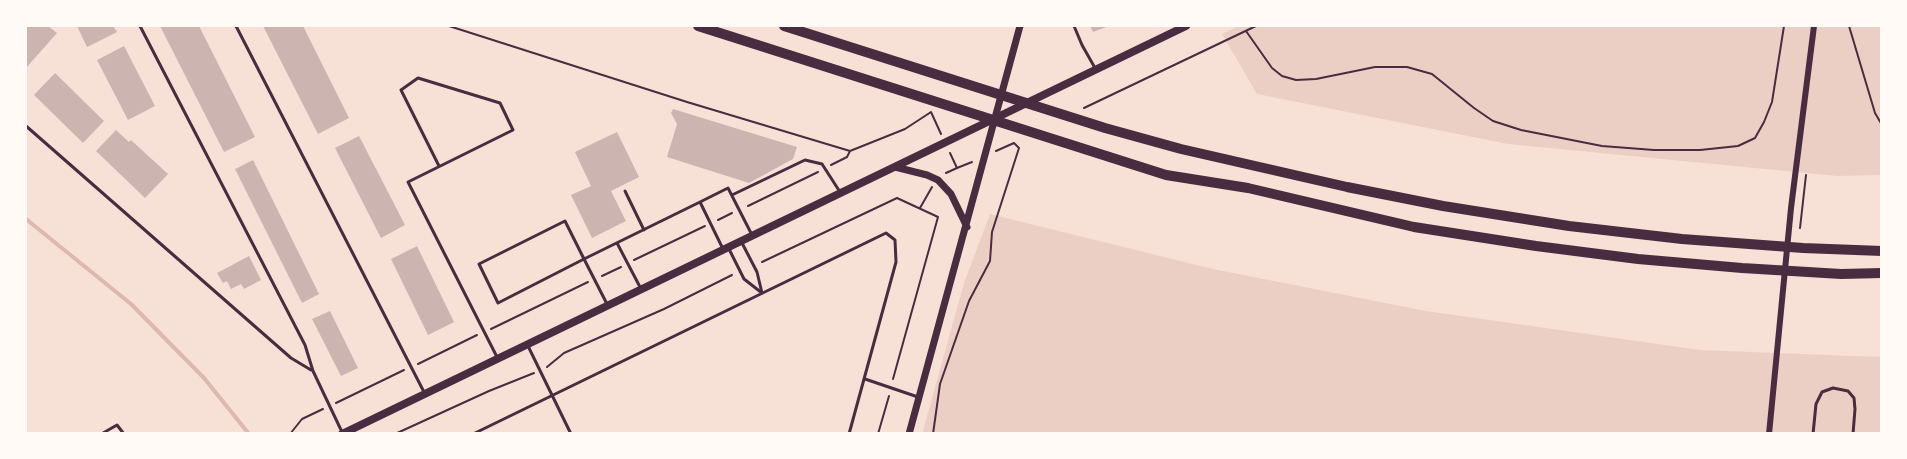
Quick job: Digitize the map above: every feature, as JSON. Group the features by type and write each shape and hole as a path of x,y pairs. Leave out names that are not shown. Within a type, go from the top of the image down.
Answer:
{"highway":[{"path":"698,26 1166,175 1248,188 1414,227 1638,259 1841,274 1881,273"},
{"path":"784,26 1105,128 1181,149 1347,188 1569,226 1682,240 1803,249 1881,251"}],"main road":[{"path":"342,433 1096,70 1170,29 1186,26"}],"street":[{"path":"909,434 967,228 1020,26"},
{"path":"1769,434 1791,208 1814,26"},
{"path":"895,167 938,180 951,194 967,228"}],"lane":[{"path":"140,26 305,345 313,371 342,433"},
{"path":"236,26 425,394"},
{"path":"1074,26 1096,70"},
{"path":"439,166 401,90 418,78 500,103 513,129 408,182 498,358"},
{"path":"26,126 282,350 313,371"},
{"path":"732,195 805,160 822,165 841,193"},
{"path":"608,306 594,280 584,259 565,221 479,264 498,303 584,259 728,188 753,236"},
{"path":"625,191 644,230"},
{"path":"700,202 744,279 762,293"},
{"path":"473,434 886,233 895,240 896,262 849,434"},
{"path":"741,241 757,272 762,293"},
{"path":"618,243 641,289"},
{"path":"527,344 571,434"},
{"path":"865,379 920,397"},
{"path":"1813,434 1816,404 1822,392 1833,388 1848,391 1854,398 1856,409 1853,434"},
{"path":"103,433 117,426 124,434"}],"path":[{"path":"449,26 850,151 905,129 931,112 935,122"},
{"path":"1080,110 1256,26"},
{"path":"1245,31 1272,68 1282,76 1296,80 1316,79 1375,67 1407,67 1432,74 1493,121 1521,130 1602,146 1654,150 1700,150 1738,146 1755,138 1772,102 1784,26"},
{"path":"1849,26 1881,126"},
{"path":"933,434 940,384 969,301 990,261 992,232 1019,147 1013,143 1018,139"},
{"path":"290,434 302,419 825,169 847,157 850,151"},
{"path":"955,164 957,168"},
{"path":"943,174 965,165"},
{"path":"920,208 934,185"}],"shaded area":[{"path":"1239,26 1881,26 1881,175 1837,176 1508,144 1257,94 1222,34"},
{"path":"990,214 1213,269 1426,311 1700,350 1881,357 1881,433 922,434 964,283"}],"building":[{"path":"26,26 48,26 57,33 26,68"},
{"path":"77,26 113,26 117,32 87,47"},
{"path":"160,26 199,26 255,137 224,152"},
{"path":"263,26 303,26 349,118 318,134"},
{"path":"1090,26 1109,26 1093,32"},
{"path":"124,46 155,106 128,120 97,60"},
{"path":"55,73 104,121 83,143 34,95"},
{"path":"673,109 797,147 793,159 749,183 667,157 677,124 671,113"},
{"path":"116,130 129,142 131,140 168,174 145,198 96,151"},
{"path":"617,132 639,177 611,191 626,221 592,238 571,195 591,186 575,152"},
{"path":"359,136 405,225 381,238 335,148"},
{"path":"253,160 319,294 302,303 235,169"},
{"path":"417,246 454,322 428,335 391,259"},
{"path":"249,256 261,280 244,289 241,284 231,289 227,281 223,283 217,273"},
{"path":"330,311 358,368 341,376 312,319"}],"waterway":[{"path":"26,219 131,304 204,378 249,434"}]}
